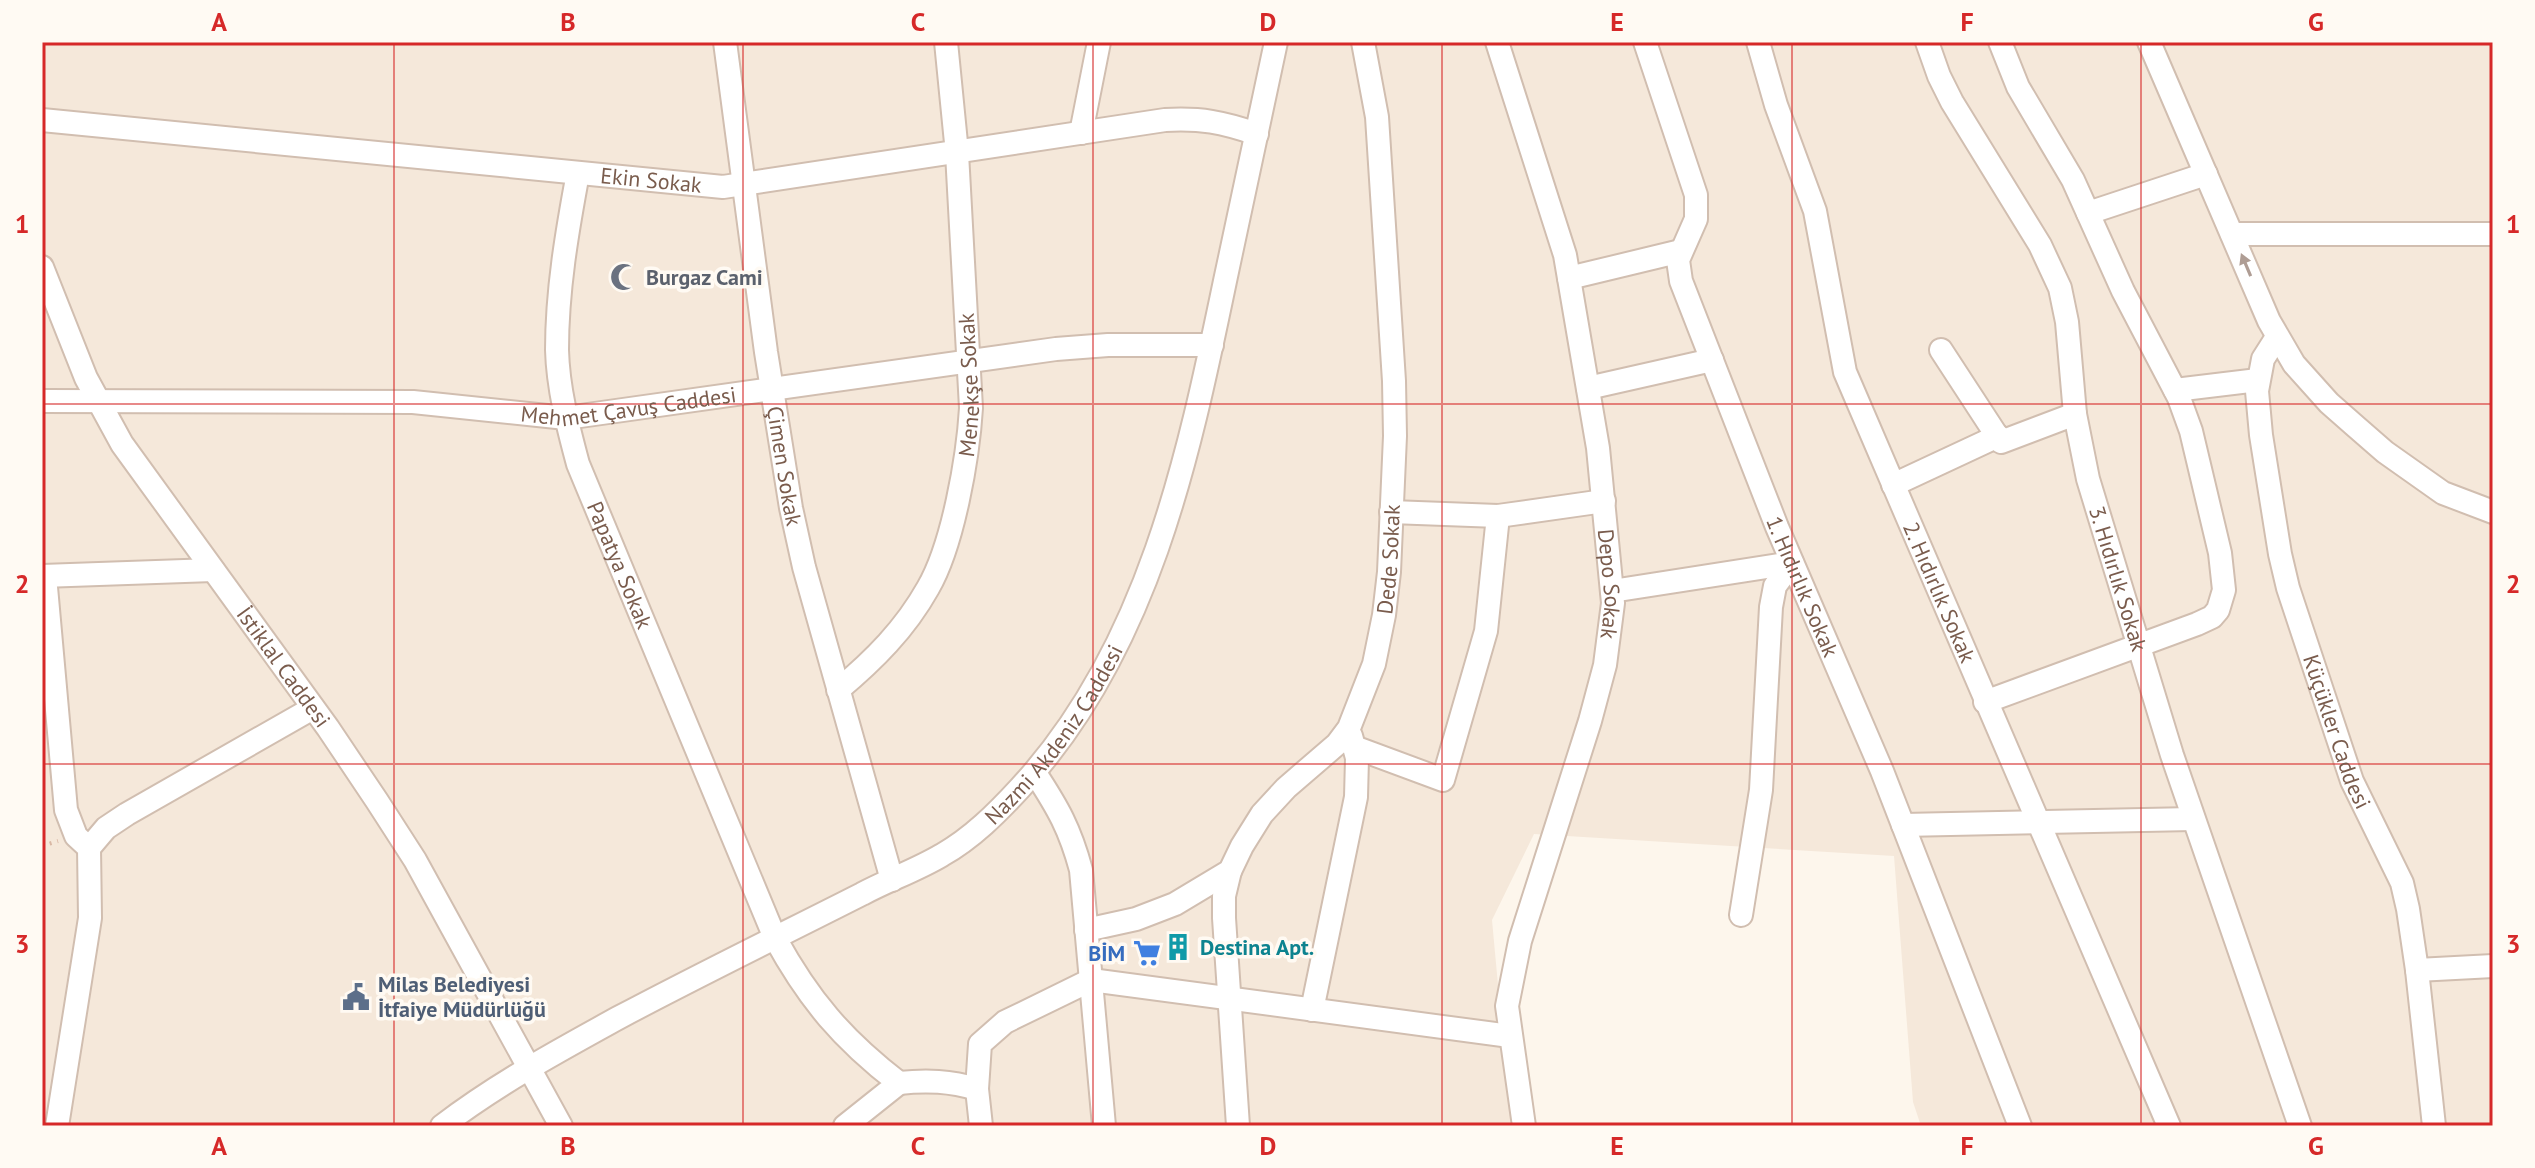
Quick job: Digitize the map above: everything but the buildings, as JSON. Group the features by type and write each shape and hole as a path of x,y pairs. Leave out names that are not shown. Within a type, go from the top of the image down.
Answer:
{"street":[{"name":"Çimen Sokak","path":"725,42 771,388 804,567 892,880"},
{"name":"Menekşe Sokak","path":"838,690 891,641 930,585 954,512 965,460 971,408 957,153 946,42"},
{"path":"1081,133 1099,42"},
{"name":"Nazmi Akdeniz Caddesi","path":"442,1126 528,1068 650,1001 945,854 1004,807 1035,773 1084,708 1109,663 1172,504 1197,417 1276,42"},
{"name":"Dede Sokak","path":"1230,871 1262,814 1286,788 1337,744 1352,738 1374,664 1384,615 1395,436 1377,117 1363,42"},
{"name":"Depo Sokak","path":"1497,42 1551,208 1569,278 1604,501 1612,591 1605,665 1510,980 1507,1006 1524,1126"},
{"name":"1. Hıdırlık Sokak","path":"1645,42 1696,195 1696,219 1681,251 1678,272 1792,563 1903,825 2020,1126"},
{"name":"2. Hıdırlık Sokak","path":"1758,42 1776,105 1815,211 1845,372 2169,1126"},
{"name":"3. Hıdırlık Sokak","path":"1927,42 1952,102 2040,245 2060,288 2067,322 2075,414 2088,479 2193,819 2300,1126"},
{"path":"1985,702 2212,617 2223,601 2220,553 2201,469 2175,390 2123,291 2058,152 2018,87 2000,42"},
{"path":"2149,42 2277,337 2294,364 2319,393 2385,452 2443,493 2493,512"},
{"name":"Ekin Sokak","path":"42,120 723,187 1165,120 1196,118 1222,122 1257,134"},
{"name":"Papatya Sokak","path":"578,173 562,260 557,351 566,418 588,490 775,938 800,982 821,1010 873,1063 899,1083"},
{"path":"2088,213 2206,174"},
{"path":"2232,234 2493,234"},
{"path":"1569,278 1681,251"},
{"name":"İstiklal Caddesi","path":"42,267 97,402 142,474 313,708 415,860 561,1126"},
{"name":"Küçükler Caddesi","path":"2277,337 2263,359 2258,380 2261,435 2280,554 2288,588 2352,781 2402,883 2417,970 2434,1126"},
{"name":"Mehmet Çavuş Caddesi","path":"42,401 413,402 566,418 968,361 1108,345 1212,345"},
{"path":"1941,350 2001,442 2075,414"},
{"path":"1588,388 1712,360"},
{"path":"2175,390 2258,380"},
{"path":"1893,485 1998,436"},
{"path":"1391,512 1498,516 1604,501"},
{"path":"1352,738 1443,780 1486,631 1498,516"},
{"path":"1612,591 1792,563"},
{"path":"1741,915 1759,804 1771,607 1775,586 1792,563"},
{"path":"89,848 76,836 66,810 44,576 213,570"},
{"path":"57,1126 90,918 89,848 106,828 127,814 313,708"},
{"path":"1312,1010 1356,797 1358,777 1352,738"},
{"path":"1035,773 1062,813 1081,870 1104,1126"},
{"path":"1903,825 2193,819"},
{"path":"1086,930 1136,919 1175,904 1230,871"},
{"path":"1230,871 1224,896 1224,918 1238,1126"},
{"path":"2417,970 2493,966"},
{"path":"981,1126 977,1089 980,1044 1005,1022 1091,980 1510,1036"},
{"path":"845,1126 899,1083 929,1080 977,1089"}],"shaded area":[{"path":"42,42 2493,42 2493,1126 1921,1126 1913,1102 1894,856 1534,834 1492,920 1511,1126 42,1126"}],"place":[{"name":"Burgaz Cami","path":"624,277"},
{"name":"Destina Apt.","path":"1178,947"},
{"name":"BİM","path":"1147,953"},
{"name":"Milas Belediyesi İtfaiye Müdürlüğü","path":"356,997"}]}
